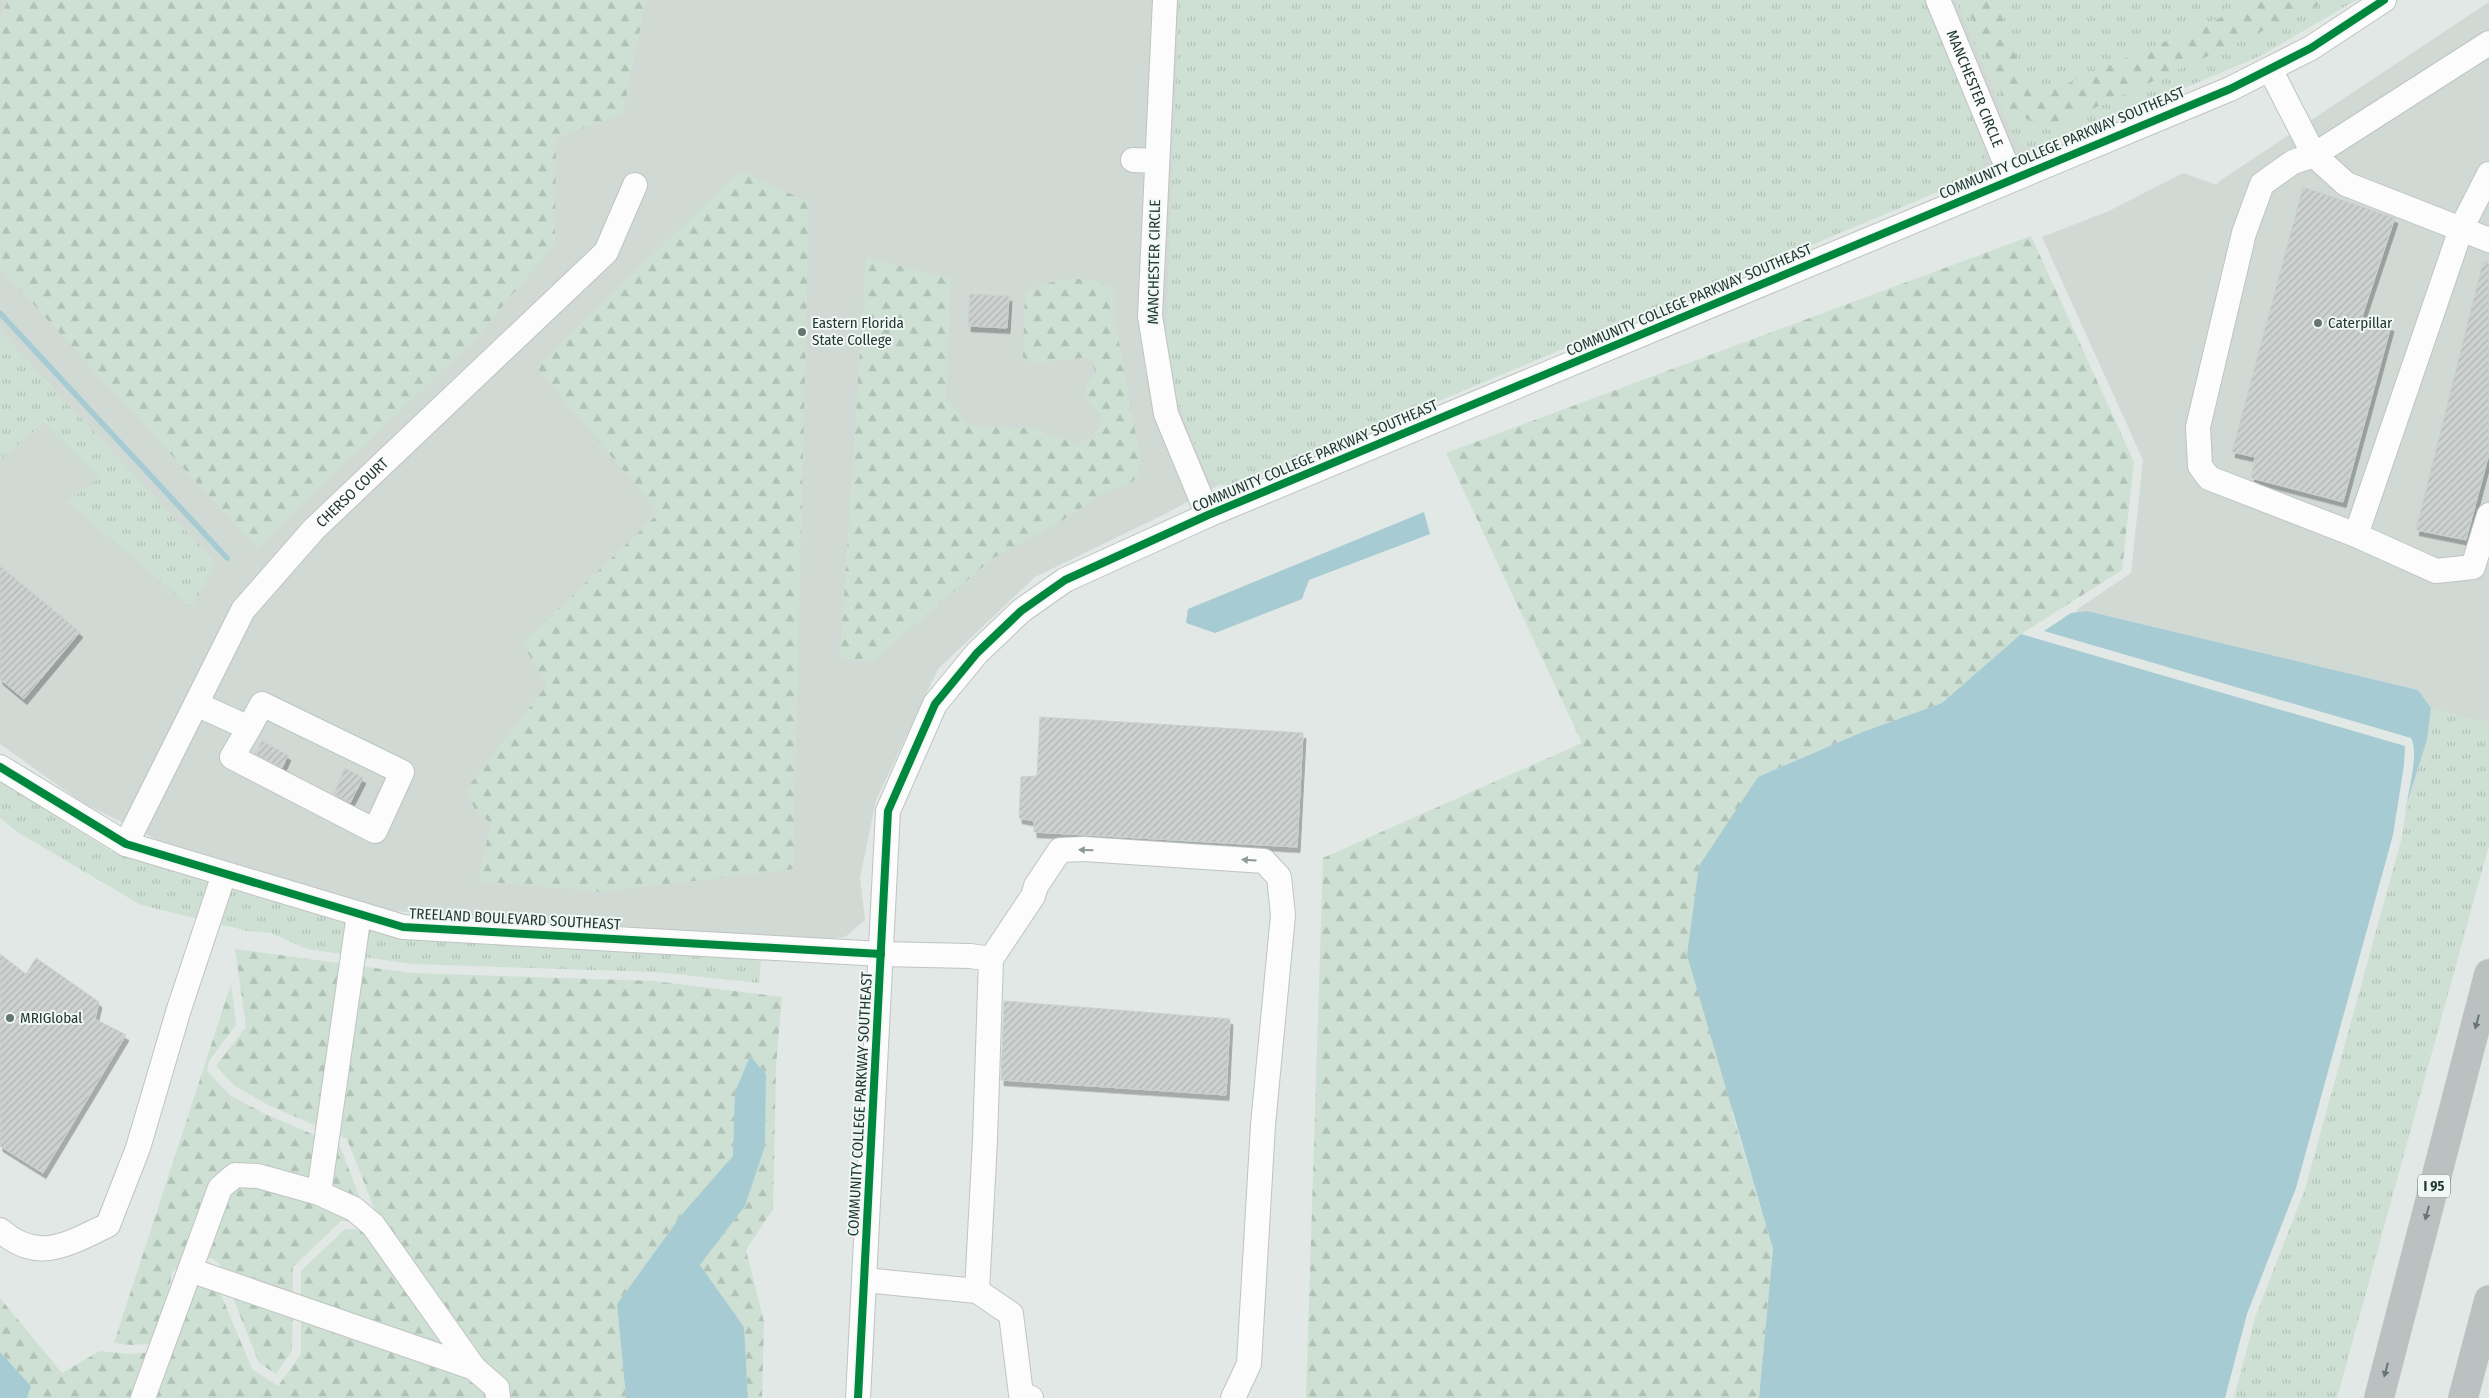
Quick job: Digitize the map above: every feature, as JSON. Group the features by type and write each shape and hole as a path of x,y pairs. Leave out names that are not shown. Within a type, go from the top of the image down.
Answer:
{"highway":[{"name":"I 95","path":"2379,1398 2489,974"},
{"path":"2463,1398 2489,1300"}],"street":[{"name":"MANCHESTER CIRCLE","path":"1165,0 1150,316 1166,414 1208,515"},
{"name":"MANCHESTER CIRCLE","path":"1938,0 2012,179"},
{"name":"COMMUNITY COLLEGE PARKWAY SOUTHEAST","path":"858,1398 888,811 935,704 983,647 1021,611 1065,580 1208,515 2230,89 2310,48 2384,0"},
{"path":"2489,44 2314,155 2293,162 2262,184 2244,233 2198,427 2200,466 2209,478 2356,535 2436,571 2473,567 2489,515"},
{"path":"2270,69 2314,155 2346,184 2489,240"},
{"path":"1133,160 1157,160"},
{"path":"2356,535 2461,229 2489,174"},
{"name":"CHERSO COURT","path":"126,844 244,610 314,529 606,252 635,185"},
{"path":"196,704 249,728"},
{"path":"262,704 402,772 375,831 232,757 249,728 262,704"},
{"name":"TREELAND BOULEVARD SOUTHEAST","path":"0,767 126,844 403,927 881,954 970,956 991,959"},
{"path":"977,1291 985,1140 991,959 1033,896 1036,886 1060,850 1084,849 1264,861 1279,877 1280,906 1283,914 1264,1125 1249,1364 1233,1398"},
{"path":"0,1230 14,1242 40,1250 72,1242 108,1225 138,1148 179,1009 224,874"},
{"path":"319,1193 359,914"},
{"path":"143,1398 220,1188 235,1175 258,1176 319,1193 354,1209 373,1225 474,1368 497,1388 498,1398"},
{"path":"190,1270 474,1368"},
{"path":"864,1280 977,1291 1011,1314 1021,1394 1031,1398"}],"shaded area":[{"name":"Eastern Florida State College","path":"0,0 2356,0 2260,56 1240,484 1219,485 1167,513 1035,577 938,669 876,800 860,878 865,920 845,937 812,940 379,910 176,849 83,803 0,744"},
{"path":"2489,2 2489,722 2476,721 2431,708 2418,690 2087,611 2076,612 2079,608 2131,573 2143,460 2042,237 2109,211 2183,173 2217,185 2218,182"}],"green space":[{"path":"8,0 646,0 623,113 556,139 555,244 475,339 257,548 0,268 0,19"},
{"path":"1179,0 1924,0 1985,145 1983,166 1969,179 1240,484 1219,485 1207,475 1177,401 1166,336"},
{"path":"1956,0 2356,0 2260,56 2034,151 2021,146 2009,126"},
{"path":"1965,0 1996,0 2027,86 2043,94 2261,0 2330,0 2055,126 2020,117 2007,107"},
{"path":"740,171 809,202 793,869 602,892 478,881 491,824 475,809 465,791 547,685 522,643 659,513 536,367"},
{"path":"2031,236 2134,462 2122,570 2021,634 1942,703 1860,733 1758,777 1732,1113 1773,1249 1759,1398 1306,1398 1323,858 1582,743 1446,453"},
{"path":"866,257 951,279 946,397 968,426 1034,428 1077,445 1096,433 1101,416 1086,395 1088,385 1096,374 1090,357 1031,363 1023,357 1025,292 1035,287 1070,279 1094,280 1115,289 1116,327 1140,458 1138,475 1132,482 1101,495 1058,523 993,558 872,662 840,659"},
{"path":"0,331 216,563 192,608 67,502 99,478 44,423 0,460"},
{"path":"2431,708 2476,721 2489,722 2489,845 2337,1398 2234,1398 2255,1318 2305,1189 2402,837 2407,803 2427,740"},
{"path":"0,781 111,851 401,938 761,958 759,983 656,972 413,964 307,949 271,933 248,931 141,905 19,833 0,818"},
{"path":"235,949 411,973 654,981 782,997 776,1066 773,1209 746,1250 764,1322 762,1398 748,1398 744,1327 700,1265 745,1206 765,1146 766,1074 750,1056 735,1092 734,1156 683,1213 617,1304 626,1398 27,1398 31,1386 0,1352 0,1298 62,1373 100,1351 129,1354 168,1351 180,1275 210,1268 252,1369 278,1386 301,1354 301,1271 345,1229 383,1231 347,1139 268,1105 235,1086 216,1066 246,1027"},
{"path":"231,984 236,1025 209,1061 207,1071 230,1095 263,1113 340,1146 369,1221 341,1221 293,1267 292,1351 276,1374 259,1363 219,1263 212,1258 179,1266 172,1272 160,1343 131,1345 114,1343"}],"water":[{"path":"1424,512 1430,534 1309,580 1302,599 1215,633 1186,623 1188,609"},
{"path":"2087,611 2418,690 2431,708 2427,740 2407,803 2414,760 2411,738 2044,631 2071,613"},
{"path":"2021,634 2405,746 2404,765 2393,835 2296,1188 2247,1314 2225,1398 1759,1398 1773,1249 1687,955 1699,866 1758,777 1860,733 1942,703"},
{"path":"750,1056 766,1074 765,1146 745,1206 700,1265 744,1327 748,1398 626,1398 617,1304 683,1213 733,1156 735,1092"},
{"path":"0,1352 31,1386 27,1398 0,1398"}],"building":[{"path":"2303,187 2395,218 2362,317 2391,326 2343,502 2251,478 2255,457 2232,452"},
{"path":"2483,262 2489,263 2489,454 2466,540 2416,530"},
{"path":"970,294 1009,296 1007,328 968,326"},
{"path":"0,566 80,632 24,699 0,679"},
{"path":"1040,717 1303,733 1297,847 1034,832 1034,821 1019,818 1021,777 1037,776"},
{"path":"262,741 288,755 282,768 255,754"},
{"path":"345,768 363,778 350,803 334,794"},
{"path":"0,954 26,974 36,958 99,1002 95,1019 126,1035 43,1173 0,1146"},
{"path":"1004,1001 1230,1019 1226,1095 1001,1080"}],"waterway":[{"path":"0,313 227,558"}],"cycle path":[{"path":"858,1398 888,811 935,704 977,653 1021,611 1065,580 1208,515 2230,89 2311,48 2384,0"},
{"path":"0,767 126,844 403,927 881,954"}],"place":[{"name":"Caterpillar","path":"2318,323"},
{"name":"Eastern Florida State College","path":"802,332"},
{"name":"MRIGlobal","path":"10,1018"}]}
